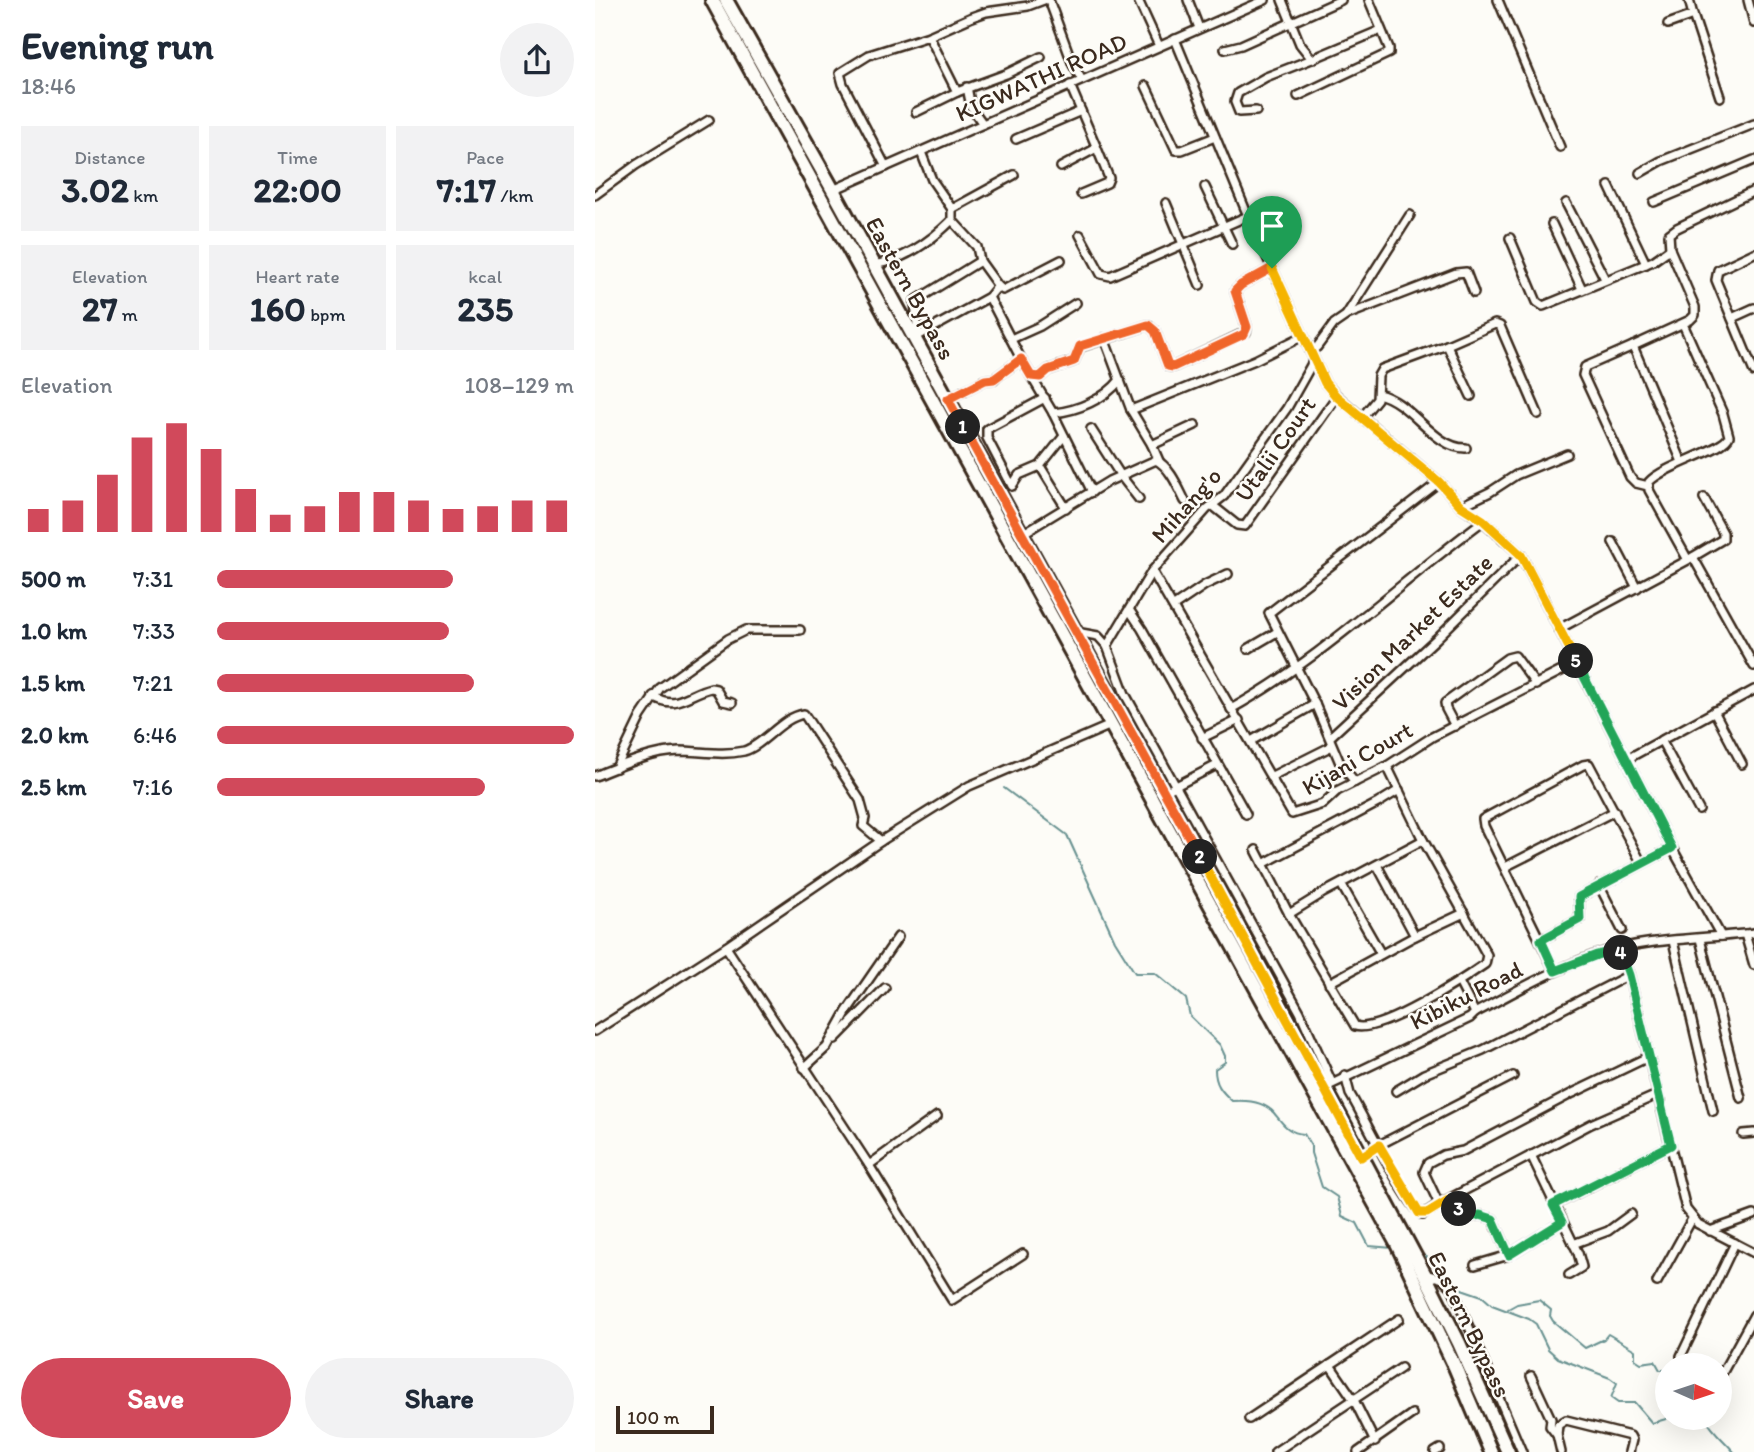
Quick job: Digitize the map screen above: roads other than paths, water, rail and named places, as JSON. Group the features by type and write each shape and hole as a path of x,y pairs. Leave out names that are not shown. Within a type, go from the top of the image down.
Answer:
{"main road":[{"name":"Eastern Bypass","path":"712,0 1311,1085 1402,1255 1455,1367 1490,1452"},
{"name":"Eastern Bypass","path":"726,0 914,335 1164,792 1208,858 1223,900 1328,1086 1361,1157 1424,1273 1508,1452"},
{"path":"1211,907 1223,900"}],"street":[{"path":"886,167 839,72 869,55 929,36 986,12 1046,0 1082,80"},
{"path":"1138,0 1159,46"},
{"path":"1188,0 1199,28"},
{"name":"KIGWATHI ROAD","path":"833,190 1265,0"},
{"path":"1282,0 1300,44 1312,59"},
{"path":"1225,49 1241,45 1341,0"},
{"path":"1299,96 1387,56 1389,48 1369,0"},
{"path":"1498,0 1560,147"},
{"path":"1689,0 1720,97"},
{"path":"1748,0 1754,23"},
{"path":"1668,24 1693,15"},
{"path":"1256,111 1239,112 1235,102 1238,93 1266,76 1381,30"},
{"path":"929,36 957,92"},
{"path":"1175,39 1248,216 1325,383 1336,396 1439,482 1461,506 1483,520 1521,555 1672,848 1721,936"},
{"path":"916,112 967,87 1006,74 1041,57"},
{"path":"1070,85 1109,178 1107,183 1081,194"},
{"path":"1146,86 1175,150 1182,150 1215,137"},
{"path":"967,87 971,107 982,124"},
{"path":"1016,139 1081,111"},
{"path":"595,195 636,165 709,120"},
{"path":"1640,173 1661,161 1754,124"},
{"path":"1061,167 1096,146"},
{"path":"921,152 932,180 952,209 953,220 978,247 980,261 1003,290 1062,260"},
{"path":"1654,202 1754,160"},
{"path":"952,209 1014,175"},
{"path":"1609,186 1646,264"},
{"path":"1205,187 1232,244"},
{"path":"1754,191 1672,231 1668,239 1695,307 1695,315 1683,324 1585,368 1583,375 1630,477 1636,483 1648,486 1754,666"},
{"path":"1166,203 1200,285"},
{"path":"1566,203 1605,279"},
{"path":"1347,315 1410,215"},
{"path":"1080,235 1095,266 1105,276 1248,216"},
{"path":"873,265 887,262 933,240 953,220"},
{"path":"1552,224 1582,289"},
{"path":"1510,238 1539,305 1547,305 1646,264 1670,249"},
{"path":"1754,253 1719,270 1716,275 1754,372"},
{"path":"980,261 915,300 914,335 989,297 998,286"},
{"path":"1031,376 1040,377 1048,370 1074,361 1080,346 1151,325 1168,366 1173,367 1246,332 1247,327 1235,291 1272,268"},
{"path":"1310,351 1317,347 1334,324 1347,315 1462,272 1466,272 1474,293"},
{"path":"989,297 1093,492"},
{"path":"1011,339 1040,326 1076,303"},
{"path":"1732,318 1754,308"},
{"path":"1363,416 1378,394 1378,376 1382,369 1495,324 1498,324 1538,414"},
{"path":"1648,486 1651,478 1725,443 1729,436 1723,414 1683,324"},
{"path":"1131,410 1255,360 1303,336"},
{"path":"1104,338 1131,410 1185,501"},
{"path":"1447,345 1471,396"},
{"path":"1633,346 1682,462"},
{"path":"948,399 985,380 994,379 1021,359"},
{"name":"Mihang'o","path":"1091,661 1105,653 1152,571 1212,505 1224,496 1287,408 1314,360"},
{"path":"1053,413 1070,412 1113,389 1120,380"},
{"path":"1378,394 1393,399 1448,444 1466,448"},
{"name":"Utalii Court","path":"1212,505 1237,525 1245,526 1336,396"},
{"path":"969,439 1045,398"},
{"path":"1152,444 1195,425"},
{"path":"987,429 987,438 1011,486 1019,475 1039,466 1064,436"},
{"path":"1091,429 1139,499"},
{"path":"1461,506 1490,492 1515,475 1567,453"},
{"path":"1022,534 1121,476 1159,461"},
{"path":"1039,466 1066,508"},
{"path":"1355,782 1340,763 1315,704 1269,616 1270,612 1439,482"},
{"path":"1559,629 1723,539 1723,533 1704,498"},
{"path":"1231,709 1266,690 1483,520"},
{"path":"1613,542 1637,588"},
{"name":"Vision Market Estate","path":"1330,737 1436,639 1521,555"},
{"name":"Kijani Court","path":"1152,571 1292,814 1323,804 1337,791 1387,766 1432,737 1577,663"},
{"path":"1174,606 1205,585 1228,574"},
{"path":"1130,611 1246,814"},
{"path":"616,768 653,696 660,688 746,630 800,630"},
{"path":"1075,631 1098,636 1107,646 1125,694 1177,785 1208,858 1283,980 1328,1086"},
{"path":"1248,649 1277,632"},
{"path":"1455,726 1445,703 1507,658 1515,656 1536,685"},
{"path":"653,696 665,703 681,701 716,688 723,701 732,703"},
{"path":"1627,758 1754,690"},
{"path":"1113,701 1125,694"},
{"path":"1251,741 1315,704"},
{"path":"1714,711 1742,764"},
{"path":"595,776 677,751 727,754 748,750 772,731 797,715 804,714 860,800 865,818 863,826 881,841"},
{"path":"1202,738 1239,720"},
{"path":"595,1031 726,947 881,841 969,786 1111,725"},
{"path":"1661,740 1699,810"},
{"path":"1270,777 1332,746"},
{"path":"1164,792 1217,765"},
{"path":"1555,971 1483,819 1583,765 1591,765 1641,862"},
{"path":"1256,850 1289,914 1352,1023 1361,1027 1383,1022 1459,982 1488,959 1423,840 1387,766"},
{"path":"1263,864 1399,790"},
{"path":"1505,867 1615,811"},
{"path":"1289,914 1423,840"},
{"path":"1541,940 1580,919 1579,897 1672,848"},
{"path":"1377,865 1415,936"},
{"path":"1342,884 1381,954"},
{"path":"1599,886 1622,930"},
{"path":"1329,983 1415,936 1464,913"},
{"path":"1750,934 1754,965"},
{"name":"Kibiku Road","path":"1328,1086 1345,1075 1470,1017 1555,971 1597,955 1673,941 1750,934"},
{"path":"827,1046 847,1011 898,937"},
{"path":"1700,939 1741,1098"},
{"path":"1673,941 1713,1111"},
{"path":"726,947 869,1166 952,1300 1023,1254"},
{"path":"1619,949 1629,975 1682,1198 1692,1219 1754,1253"},
{"path":"1396,1091 1424,1074 1483,1050 1629,975"},
{"path":"1271,988 1283,980"},
{"path":"1459,982 1475,1013"},
{"path":"804,1068 885,988"},
{"path":"1439,1204 1424,1172 1427,1163 1443,1155 1463,1151 1648,1057"},
{"path":"1345,1075 1350,1094 1419,1213 1427,1213 1439,1204 1591,1124 1657,1095"},
{"path":"1361,1157 1379,1145 1513,1076"},
{"path":"869,1166 937,1116"},
{"path":"1744,1134 1754,1133"},
{"path":"1553,1205 1671,1145"},
{"path":"1531,1155 1582,1267 1569,1275"},
{"path":"1450,1199 1466,1216 1473,1218 1480,1215 1493,1219 1509,1255"},
{"path":"1573,1244 1608,1231 1631,1214"},
{"path":"1710,1231 1754,1215"},
{"path":"1657,1282 1692,1219"},
{"path":"1475,1265 1509,1255 1562,1222"},
{"path":"1682,1353 1735,1243"},
{"path":"1424,1273 1443,1279 1453,1287 1522,1452"},
{"path":"1733,1353 1754,1315"},
{"path":"1249,1419 1399,1319"},
{"path":"1330,1365 1354,1400 1375,1442"},
{"path":"1275,1452 1401,1368"},
{"path":"1531,1376 1551,1419 1550,1426 1557,1435 1561,1452"},
{"path":"1361,1451 1412,1414"},
{"path":"1557,1435 1560,1422 1566,1420 1630,1436 1632,1440 1629,1452"}],"waterway":[{"path":"1004,788 1067,835 1115,941 1135,973 1155,973 1186,999 1190,1016 1220,1045 1225,1062 1215,1069 1219,1087 1232,1101 1248,1101 1265,1106 1290,1130 1304,1134 1311,1146 1322,1187 1337,1197 1342,1216 1357,1223 1369,1246 1393,1248"},
{"path":"1420,1253 1433,1261 1442,1275"},
{"path":"1453,1286 1482,1296 1492,1305 1529,1319 1536,1324 1548,1349 1558,1358 1610,1378 1617,1383 1611,1398 1618,1403 1635,1403 1652,1423 1655,1422"},
{"path":"1508,1309 1517,1304 1539,1300 1551,1310 1553,1321 1585,1348 1604,1339 1608,1334 1635,1350 1635,1359 1641,1363 1655,1361"},
{"path":"1714,1430 1734,1452"}]}
